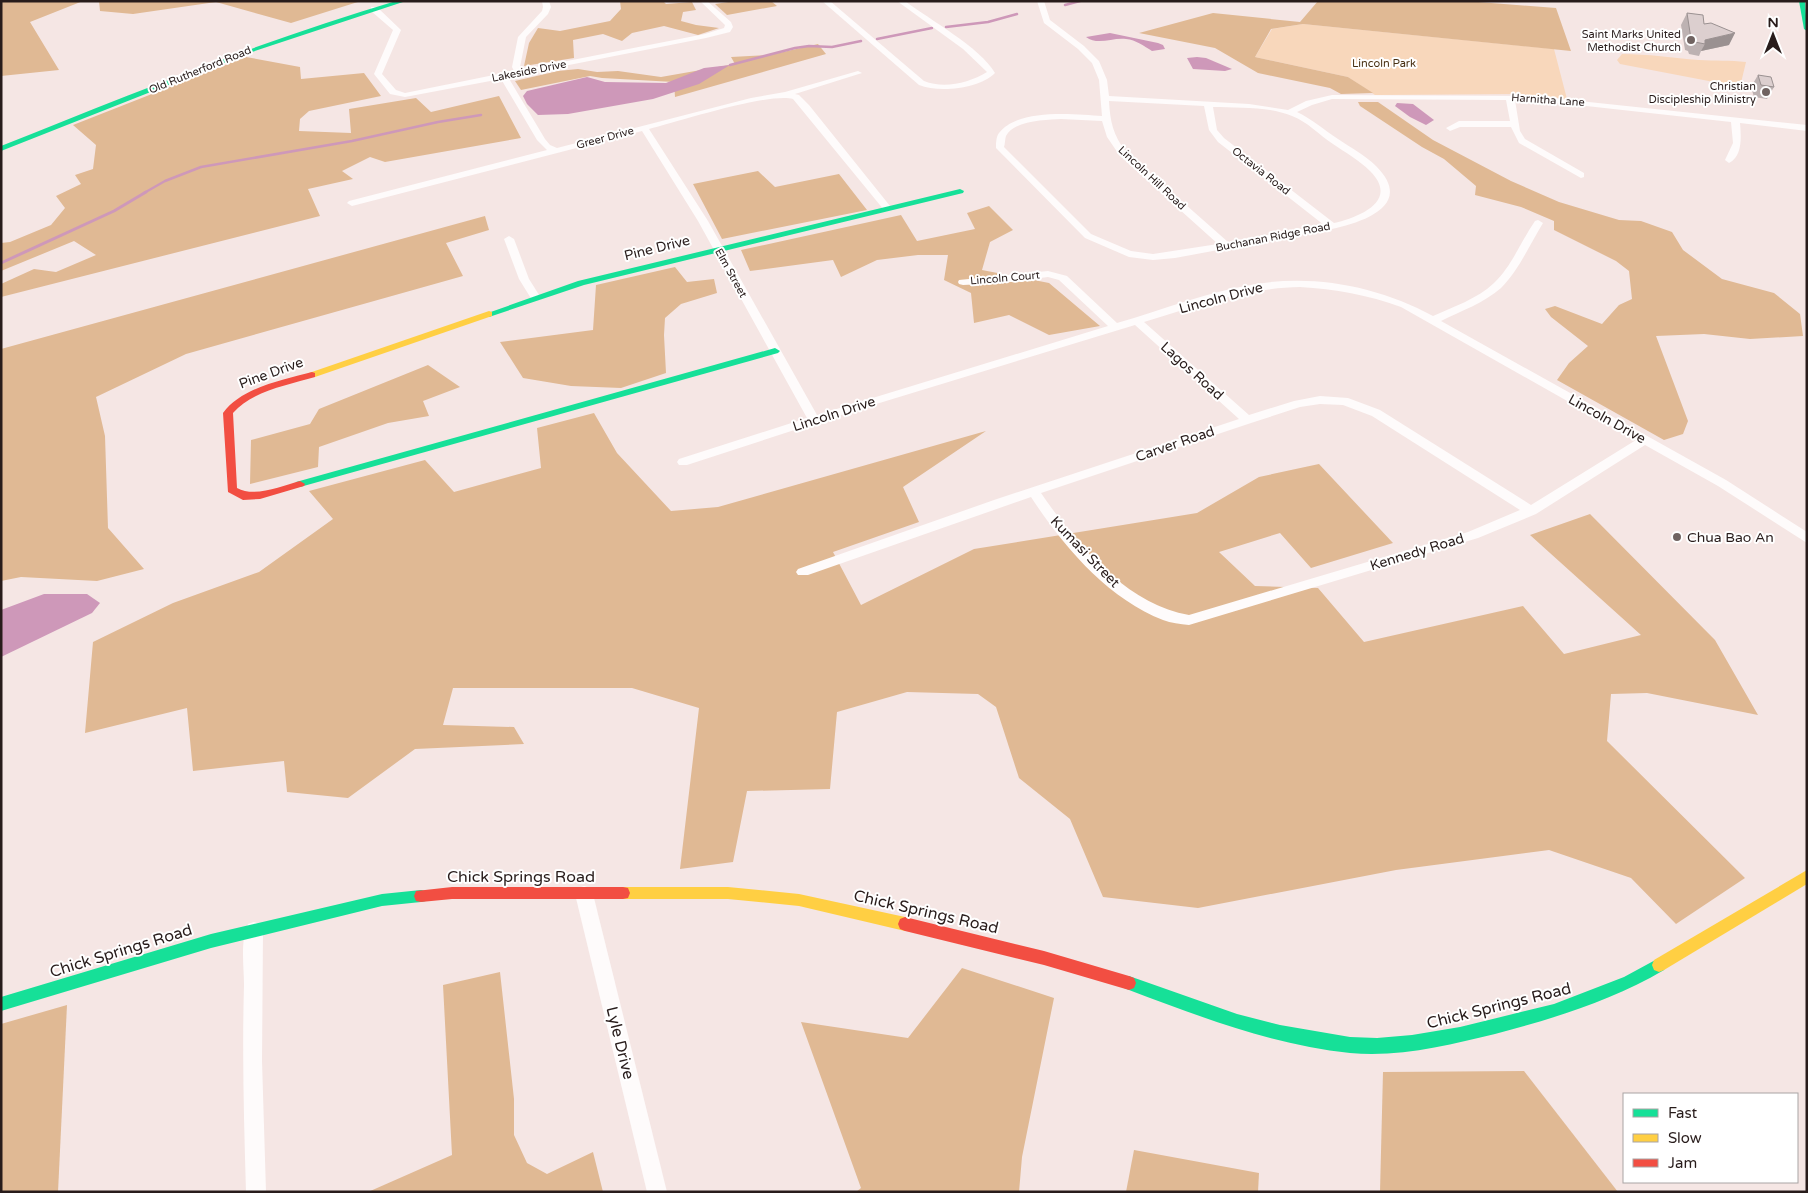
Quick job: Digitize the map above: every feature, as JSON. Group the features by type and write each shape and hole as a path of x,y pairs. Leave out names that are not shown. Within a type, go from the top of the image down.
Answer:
{"street":[{"name":"Old Rutherford Road","path":"1,149 250,50 321,25 403,1"},
{"path":"519,73 516,67 521,41 528,29 547,10 545,1"},
{"name":"Lakeside Drive","path":"374,9 397,30 397,34 378,71 379,77 395,93 409,94 706,36 727,30 728,24 703,1"},
{"path":"825,1 925,85 944,88 980,79 991,73 990,67 935,24 900,1"},
{"name":"Lincoln Hill Road","path":"1040,1 1047,20 1052,26 1087,51 1097,63 1102,73 1107,98 1108,131 1123,154 1226,246"},
{"path":"1802,1 1807,29"},
{"name":"Greer Drive","path":"352,203 759,98 786,94 858,74"},
{"path":"503,76 541,140 547,148 555,150"},
{"path":"786,94 796,97 806,107 887,208"},
{"name":"Harnitha Lane","path":"1290,112 1309,103 1332,97 1510,97 1556,100 1807,128"},
{"path":"1510,97 1516,131 1522,142 1581,175"},
{"name":"Buchanan Ridge Road","path":"1107,98 1254,106 1290,112 1302,118 1358,157 1377,173 1382,181 1385,192 1382,203 1372,214 1332,226 1226,246 1152,257 1128,254 1088,236 1000,148 999,140 1005,131 1014,124 1032,119 1050,116 1107,119"},
{"name":"Octavia Road","path":"1208,104 1213,130 1221,140 1332,226"},
{"path":"1729,160 1737,142 1735,120"},
{"path":"1450,128 1459,124 1515,124"},
{"name":"Elm Street","path":"644,128 669,165 814,420"},
{"name":"Pine Drive","path":"775,350 260,495 243,496 232,490 228,413 232,406 242,399 536,298 600,278 960,191"},
{"path":"1433,320 1485,295 1496,287 1504,278 1538,223"},
{"path":"509,239 524,279 536,298"},
{"name":"Lincoln Court","path":"963,282 1056,274 1063,278 1116,328"},
{"name":"Lincoln Drive","path":"683,462 1236,290 1282,284 1361,291 1398,302 1728,487 1807,538"},
{"name":"Lagos Road","path":"1138,322 1247,420"},
{"name":"Carver Road","path":"803,572 1247,420 1298,404 1320,400 1344,401 1382,416 1531,511"},
{"name":"Kennedy Road","path":"1171,618 1190,620 1210,616 1473,535 1531,511 1645,440"},
{"name":"Kumasi Street","path":"1034,492 1057,524 1110,580 1137,601 1171,618"},
{"name":"Chick Springs Road","path":"1,1004 254,930 354,905 416,895 452,893 728,893 799,900 1044,958 1116,979 1237,1022 1280,1034 1317,1041 1377,1046 1412,1043 1460,1035 1554,1011 1628,984 1807,876"},
{"name":"Lyle Drive","path":"584,894 657,1192"},
{"path":"254,930 252,1078 256,1192"}],"green space":[{"name":"Lincoln Park","path":"1303,24 1554,49 1567,99 1518,94 1375,95 1348,77 1255,57 1272,29"},
{"path":"1622,54 1746,62 1740,87 1620,64 1617,60"}],"shaded area":[{"path":"1,1 83,1 30,22 59,70 1,76"},
{"path":"99,1 361,1 291,23 216,2 133,14 100,11"},
{"path":"620,1 663,1 666,4 692,2 696,10 683,12 681,21 719,28 698,35 664,26 632,33 622,41 603,34 573,40 574,58 524,66 529,43 538,28 560,31 610,21 621,9"},
{"path":"735,1 771,1 777,6 727,15 715,4"},
{"path":"1318,1 1466,1 1556,8 1571,51 1303,24 1271,29 1255,57 1348,77 1373,93 1341,94 1330,88 1258,73 1215,48 1139,33 1213,13 1300,22"},
{"path":"1110,33 1158,43 1163,45 1165,49 1152,51 1137,42 1126,39 1095,41 1086,37"},
{"path":"818,44 826,54 675,97 674,82 590,76 521,90 515,81 558,71 578,69 597,72 618,71 661,77 735,64 731,57 770,55"},
{"path":"246,57 300,67 301,79 364,73 381,96 309,111 300,119 299,131 351,133 349,109 416,98 431,112 499,96 521,138 385,162 370,157 342,171 353,179 308,189 320,216 1,297 1,284 34,269 56,272 96,255 74,241 1,271 1,243 10,242 51,225 65,208 56,196 81,184 75,175 93,169 96,145 73,125"},
{"path":"1187,58 1206,58 1232,69 1225,71 1193,69"},
{"path":"730,65 699,84 653,99 568,114 538,115 527,104 523,96 527,91 587,77 605,82 666,83 704,68"},
{"path":"1358,102 1378,102 1433,140 1511,181 1559,202 1619,220 1641,221 1672,232 1683,250 1722,279 1774,293 1800,314 1803,336 1750,339 1704,334 1656,336 1688,421 1683,434 1664,440 1557,380 1569,363 1588,346 1551,317 1545,309 1555,306 1602,324 1619,305 1632,299 1629,271 1616,261 1554,230 1554,221 1521,207 1475,195 1476,186 1444,159 1422,147 1360,106"},
{"path":"1397,103 1413,104 1434,120 1426,125 1410,117 1395,106"},
{"path":"758,171 775,187 839,174 867,210 722,239 693,184"},
{"path":"989,206 1013,230 990,242 982,270 1049,283 1100,326 1049,335 1009,315 974,323 971,293 944,280 948,255 918,255 877,260 841,277 833,260 750,271 741,250 901,215 917,241 975,229 967,213"},
{"path":"485,216 489,230 446,243 463,276 186,354 96,397 105,436 108,528 144,569 97,581 21,577 1,581 1,349"},
{"path":"675,267 687,282 714,279 717,293 681,304 665,318 666,373 621,388 571,386 523,378 500,342 593,330 596,285"},
{"path":"428,365 460,387 423,401 429,416 388,423 319,447 318,467 250,484 251,440 310,424 319,409"},
{"path":"594,413 617,453 671,511 718,507 986,431 903,487 919,522 833,552 861,605 974,549 1197,513 1259,477 1319,464 1393,543 1311,568 1280,533 1219,552 1255,586 1318,588 1364,642 1523,606 1564,654 1641,635 1530,535 1590,514 1715,640 1758,715 1647,693 1611,694 1607,741 1745,878 1676,924 1631,878 1549,850 1396,870 1198,908 1103,897 1070,819 1019,778 996,707 978,694 907,692 837,712 830,789 747,791 733,862 680,869 699,708 632,688 453,688 443,725 514,727 524,744 415,749 348,798 287,792 284,761 193,771 187,708 85,733 93,642 173,603 259,572 333,519 309,491 425,460 454,492 541,468 537,428"},
{"path":"44,594 87,594 100,603 92,613 1,657 1,610"},
{"path":"962,968 1054,998 1022,1157 1019,1192 856,1192 861,1188 801,1022 908,1038"},
{"path":"500,972 514,1099 514,1135 527,1163 547,1174 593,1152 603,1192 368,1192 452,1155 443,985"},
{"path":"67,1005 58,1192 1,1192 1,1024"},
{"path":"1524,1071 1618,1192 1380,1192 1383,1072"},
{"path":"1134,1150 1259,1173 1258,1192 1126,1192"}],"building":[{"path":"1687,13 1703,15 1704,24 1711,23 1735,33 1705,40 1705,44 1695,42 1694,39 1691,39"},
{"path":"1758,75 1771,77 1774,87 1761,85"}],"waterway":[{"path":"1065,5 1080,1"},
{"path":"946,27 988,22 1017,14"},
{"path":"877,39 932,28"},
{"path":"730,65 795,48 809,46 832,47 861,41"},
{"path":"144,193 165,181 201,167 352,141 438,122 481,115"},
{"path":"1,263 114,211 146,192"}],"traffic: fast":[{"path":"1,149 250,51 352,16 403,1"},
{"path":"1802,1 1807,29"},
{"path":"489,314 581,283 960,191"},
{"path":"300,484 775,351"},
{"path":"1,1004 211,941 382,900 421,896"},
{"path":"1129,983 1237,1022 1280,1033 1350,1045 1377,1046 1412,1043 1460,1035 1554,1011 1628,983 1659,965"}],"traffic: slow":[{"path":"312,375 489,314"},
{"path":"1659,965 1807,876"},
{"path":"623,893 728,893 799,900 905,924"}],"traffic: jam":[{"path":"300,484 260,495 243,496 232,490 228,413 234,406 254,394 312,375"},
{"path":"421,896 452,893 623,893"},
{"path":"905,924 1044,958 1129,983"}],"place":[{"name":"Saint Marks United Methodist Church","path":"1691,40"},
{"name":"Christian Discipleship Ministry","path":"1766,92"},
{"name":"Chua Bao An","path":"1677,537"}]}
